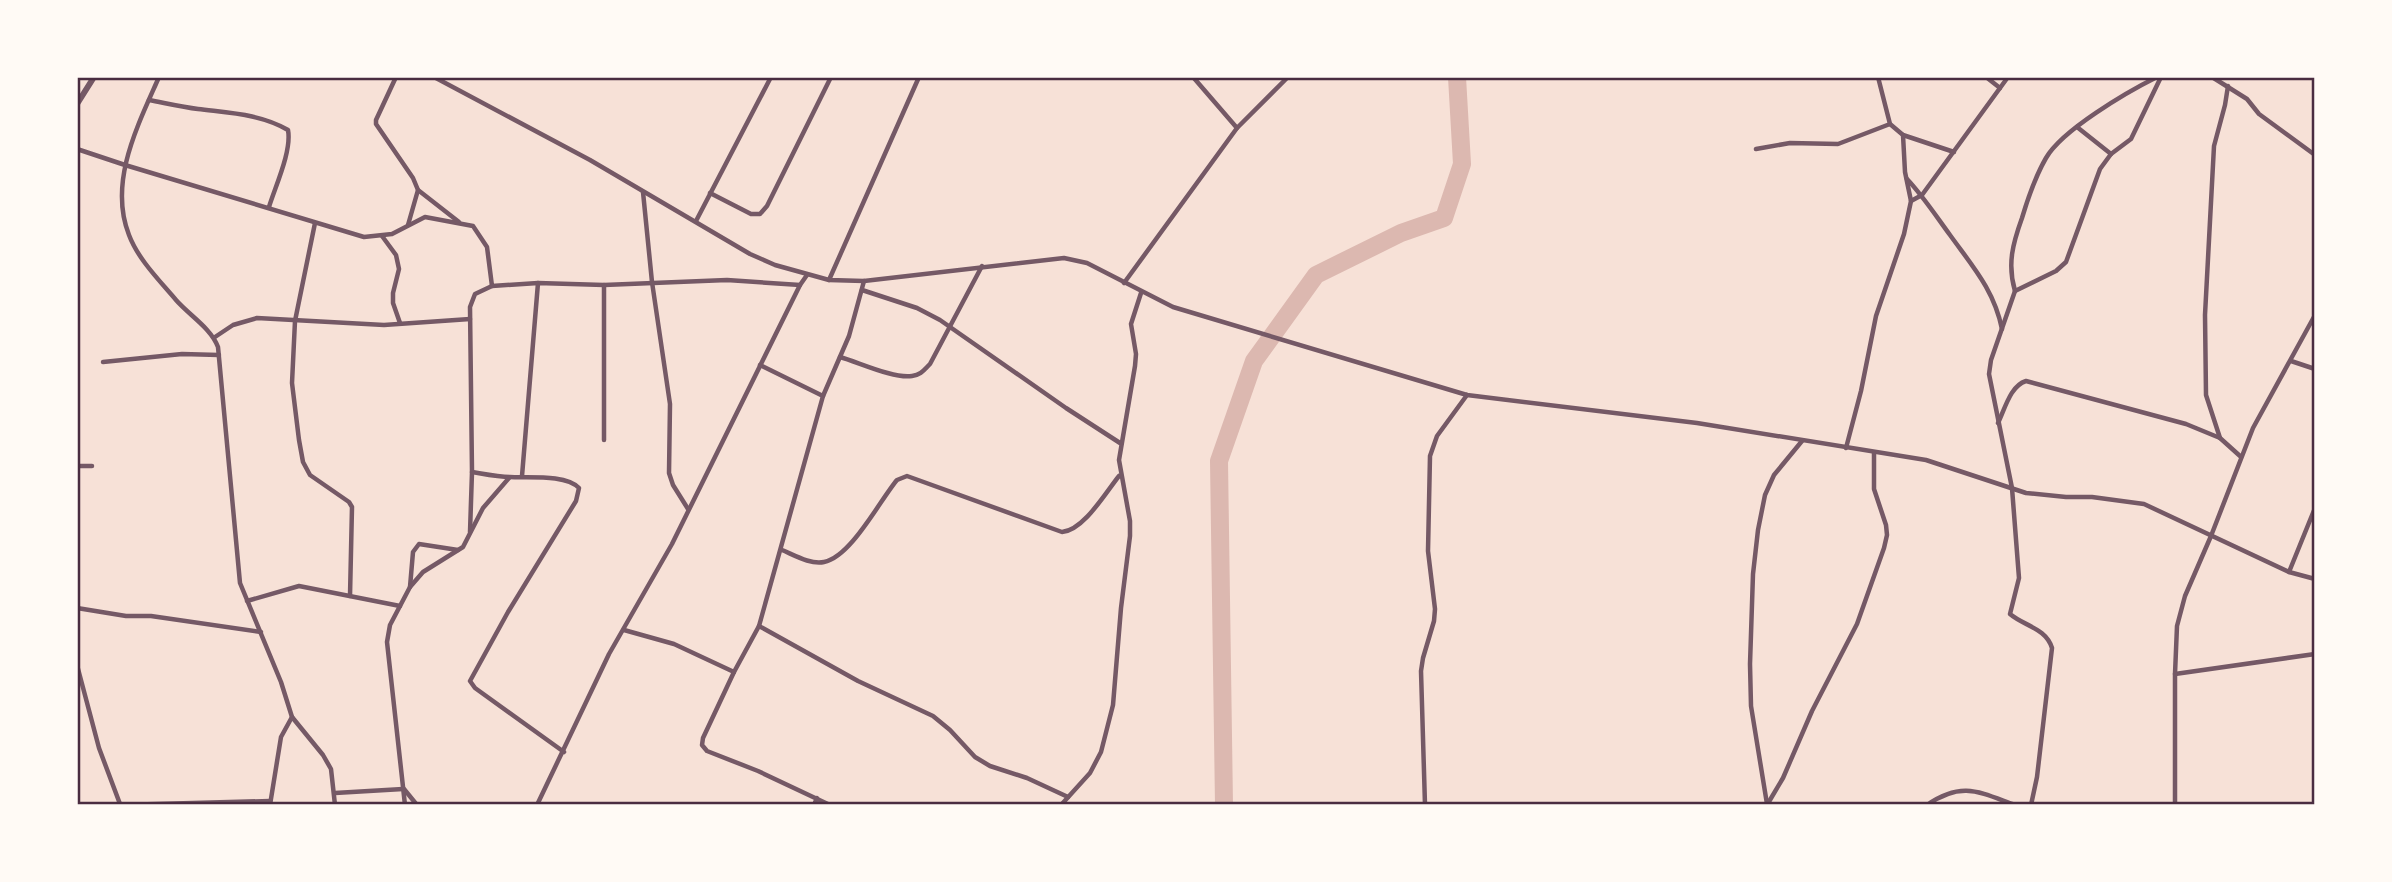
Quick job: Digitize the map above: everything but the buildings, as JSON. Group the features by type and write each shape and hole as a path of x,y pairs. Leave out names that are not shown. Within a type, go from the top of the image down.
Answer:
{"street":[{"path":"77,104 93,77"},
{"path":"159,77 125,165 120,194 122,216 130,238 149,267 178,303 215,338 219,355 238,569 247,601 262,632 292,717 331,769 335,805"},
{"path":"396,77 377,113 376,124 418,190 461,223"},
{"path":"434,77 590,160 750,254 807,275 829,280 864,281 983,265 1064,258 1087,263 1141,293 1173,307 1467,395 1697,423 1926,460 2039,494 2144,504 2289,572 2315,579"},
{"path":"696,221 771,77"},
{"path":"710,193 751,214 760,214 767,206 831,77"},
{"path":"829,280 919,77"},
{"path":"1193,77 1237,128"},
{"path":"1124,283 1237,128 1288,77"},
{"path":"1878,77 1890,124 1903,135 1954,152"},
{"path":"1986,77 2000,88"},
{"path":"1911,201 1922,195 2008,77"},
{"path":"2031,805 2037,777 2052,648 2050,640 2044,634 2010,614 2019,578 2012,488 1989,374 1991,360 2015,290 2010,273 2011,255 2029,196 2046,157 2063,137 2077,127 2114,101 2159,77"},
{"path":"2015,290 2056,271 2066,262 2100,169 2111,154 2131,139 2159,77"},
{"path":"2212,77 2247,99 2259,114 2315,155"},
{"path":"2220,438 2206,394 2205,315 2214,146 2228,86"},
{"path":"149,100 241,113 275,122 288,130 290,138 269,207"},
{"path":"1756,149 1790,143 1838,144 1890,124"},
{"path":"2077,127 2111,154"},
{"path":"1846,448 1876,316 1904,234 1911,201 1903,135"},
{"path":"77,149 365,237 382,236 406,228 425,217 473,226 487,247 492,286"},
{"path":"1907,179 1922,195 1987,287 1997,307 2002,330"},
{"path":"406,228 414,210 418,190"},
{"path":"643,191 652,282 670,404 669,472 673,485 688,509"},
{"path":"315,223 295,321 292,383 303,462 310,475 349,502 352,507 351,596"},
{"path":"382,236 396,255 399,270 393,303 400,323"},
{"path":"840,357 898,375 910,377 922,373 930,364 983,265"},
{"path":"537,805 564,752 582,708 653,579 807,275"},
{"path":"469,535 472,472 470,319 475,294 492,286 538,283 604,285 727,280 800,285"},
{"path":"830,805 707,751 702,745 734,672 759,626 823,396 849,336 864,281"},
{"path":"522,476 538,283"},
{"path":"604,285 604,440"},
{"path":"862,290 917,308 950,327 1120,443"},
{"path":"1061,805 1090,773 1101,752 1113,705 1130,536 1130,521 1120,475 1120,443 1135,366 1136,354 1131,324 1141,293"},
{"path":"2175,805 2177,626 2253,428 2315,315"},
{"path":"215,338 233,325 257,318 384,325 470,319"},
{"path":"103,362 182,354 219,355"},
{"path":"2291,361 2315,369"},
{"path":"760,365 823,396"},
{"path":"1998,424 2014,389 2019,383 2026,381 2186,424 2220,438 2241,456"},
{"path":"1425,805 1421,671 1435,609 1428,551 1430,456 1437,436 1467,395"},
{"path":"1802,440 1774,475 1765,495 1753,574 1751,706 1767,805 1783,778 1812,711 1857,624 1884,548 1886,524 1874,489 1874,453"},
{"path":"77,466 92,466"},
{"path":"472,472 509,478 522,476 573,482 579,488 579,494 470,681 471,685 564,752"},
{"path":"782,550 811,561 824,562 838,556 856,537 897,480 906,476 1062,532 1071,531 1080,524 1120,475"},
{"path":"405,805 387,642 390,625 410,587 424,572 466,543 483,508 509,478"},
{"path":"2289,572 2315,508"},
{"path":"410,587 413,552 419,544 459,550"},
{"path":"247,601 299,586 400,606"},
{"path":"77,608 262,632"},
{"path":"759,626 858,681 933,716 975,757 989,766 1027,778 1068,797"},
{"path":"624,630 674,644 734,672"},
{"path":"2175,674 2315,654"},
{"path":"77,665 99,748 120,805 270,803 281,737 292,717"},
{"path":"335,793 403,789"},
{"path":"403,789 417,805"},
{"path":"1927,805 1940,796 1958,790 1978,792 2015,805"},
{"path":"814,805 817,798"}],"waterway":[{"path":"1224,805 1219,461 1254,361 1316,275 1401,233 1444,218 1462,164 1457,77"}]}
